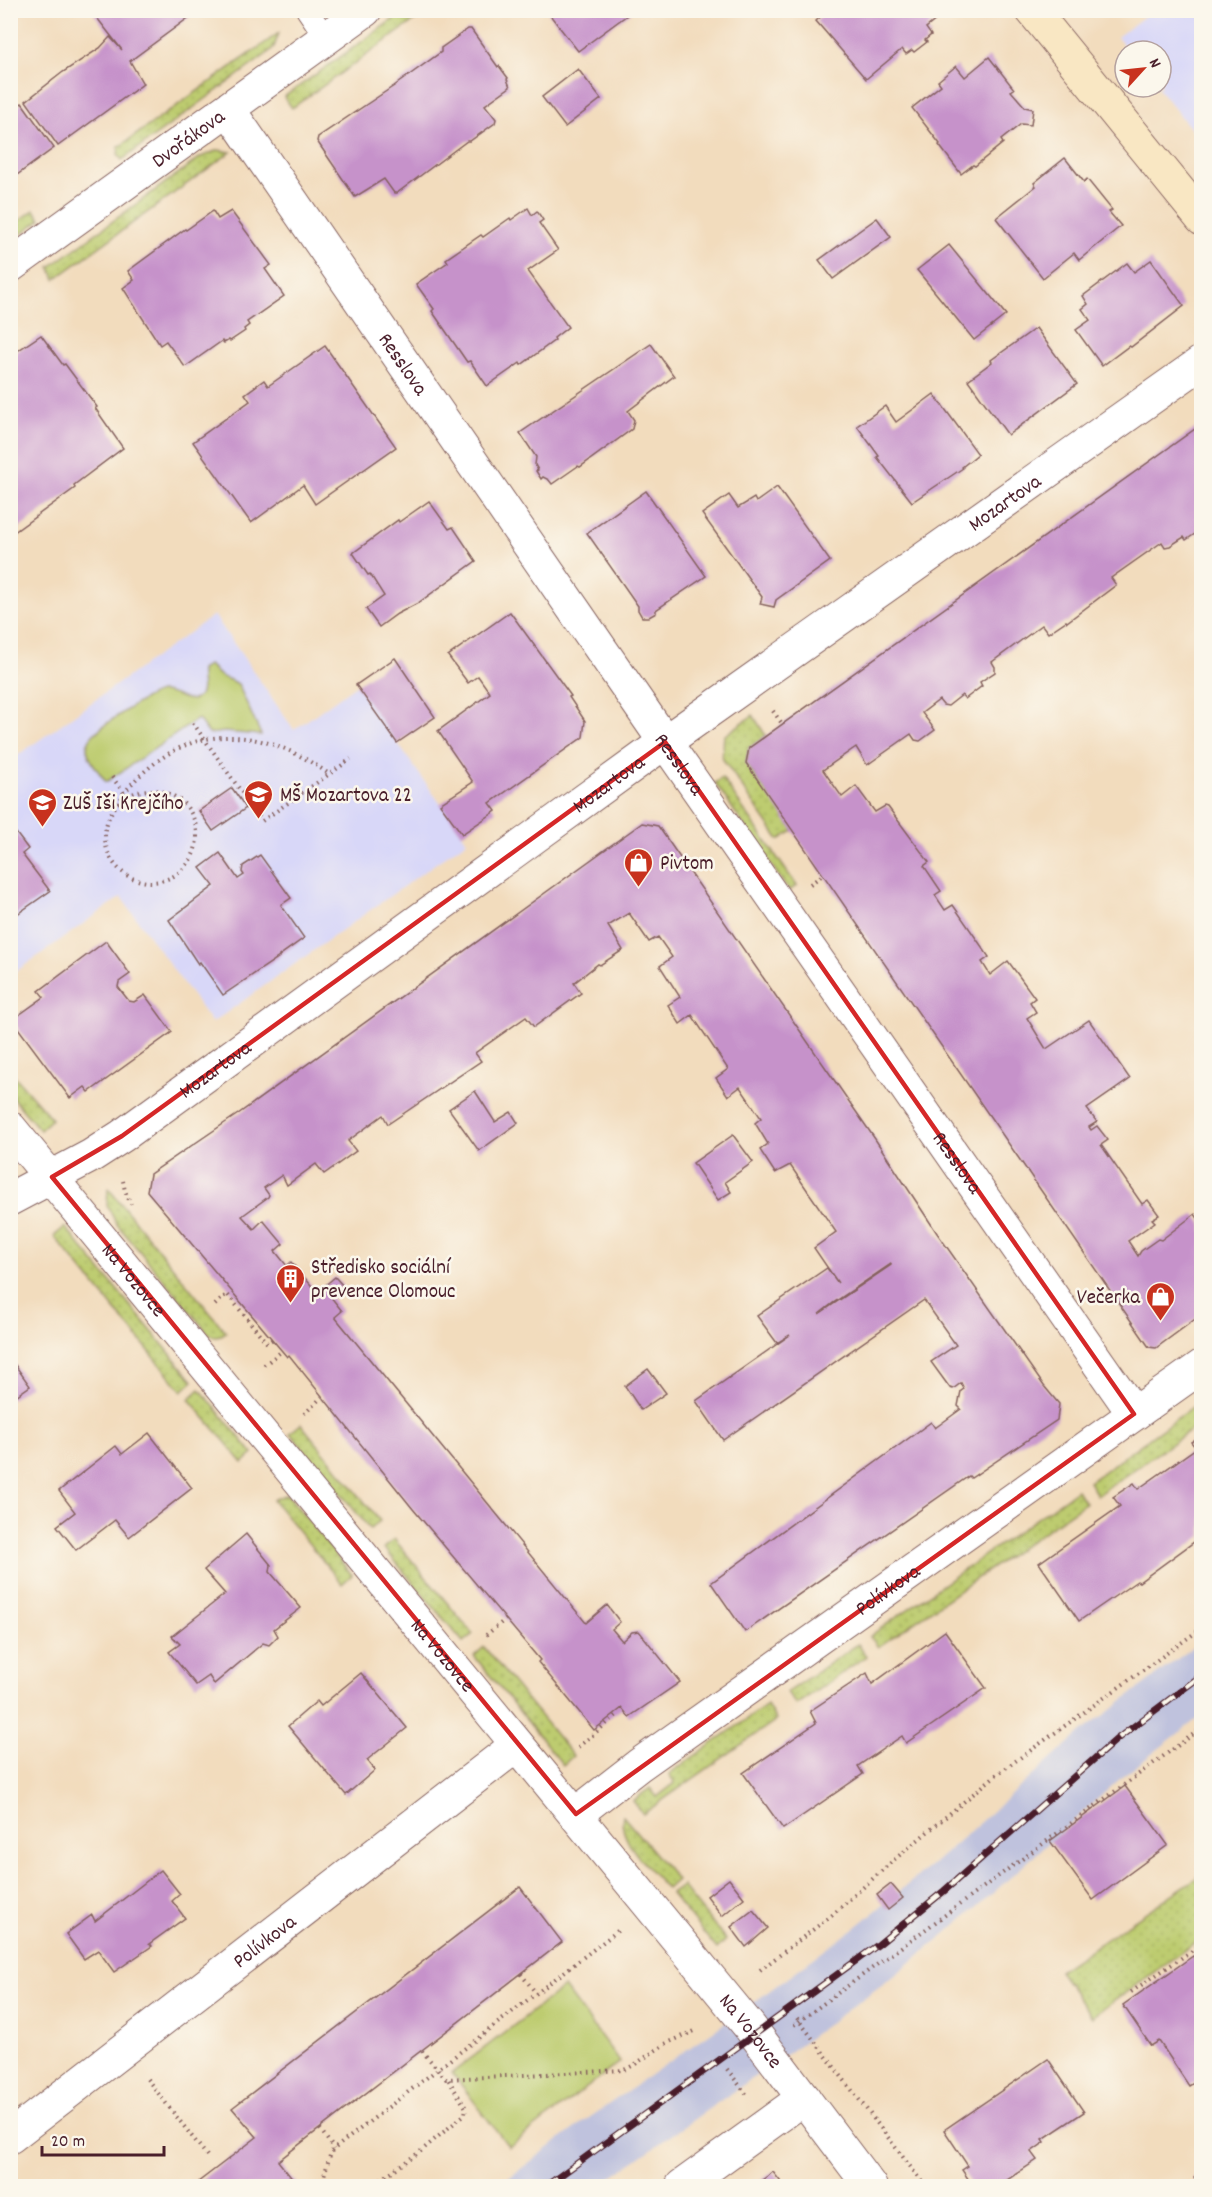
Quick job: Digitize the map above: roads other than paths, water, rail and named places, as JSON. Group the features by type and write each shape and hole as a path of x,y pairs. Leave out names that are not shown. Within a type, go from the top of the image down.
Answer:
{"street":[{"name":"Dvořákova","path":"10,266 365,10"},
{"path":"1032,10 1202,219"},
{"name":"Resslova","path":"229,110 665,742 1134,1414"},
{"name":"Mozartova","path":"10,1200 91,1156 122,1136 665,742 1202,362"},
{"name":"Na Vozovce","path":"16,1135 82,1212 576,1814 765,2047 870,2187"},
{"name":"Polívkova","path":"576,1814 639,1766 1202,1366"},
{"name":"Polívkova","path":"10,2137 509,1735"},
{"path":"682,2187 804,2098"}],"lane":[{"path":"307,10 326,38"}],"railway":[{"path":"546,2186 879,1944 944,1891 1117,1739 1202,1675"}],"place":[{"name":"MŠ Mozartova 22","path":"259,820"},
{"name":"ZUŠ Iši Krejčího","path":"42,828"},
{"name":"Pivtom","path":"639,888"},
{"name":"Středisko sociální prevence Olomouc","path":"290,1304"},
{"name":"Večerka","path":"1161,1322"}]}
